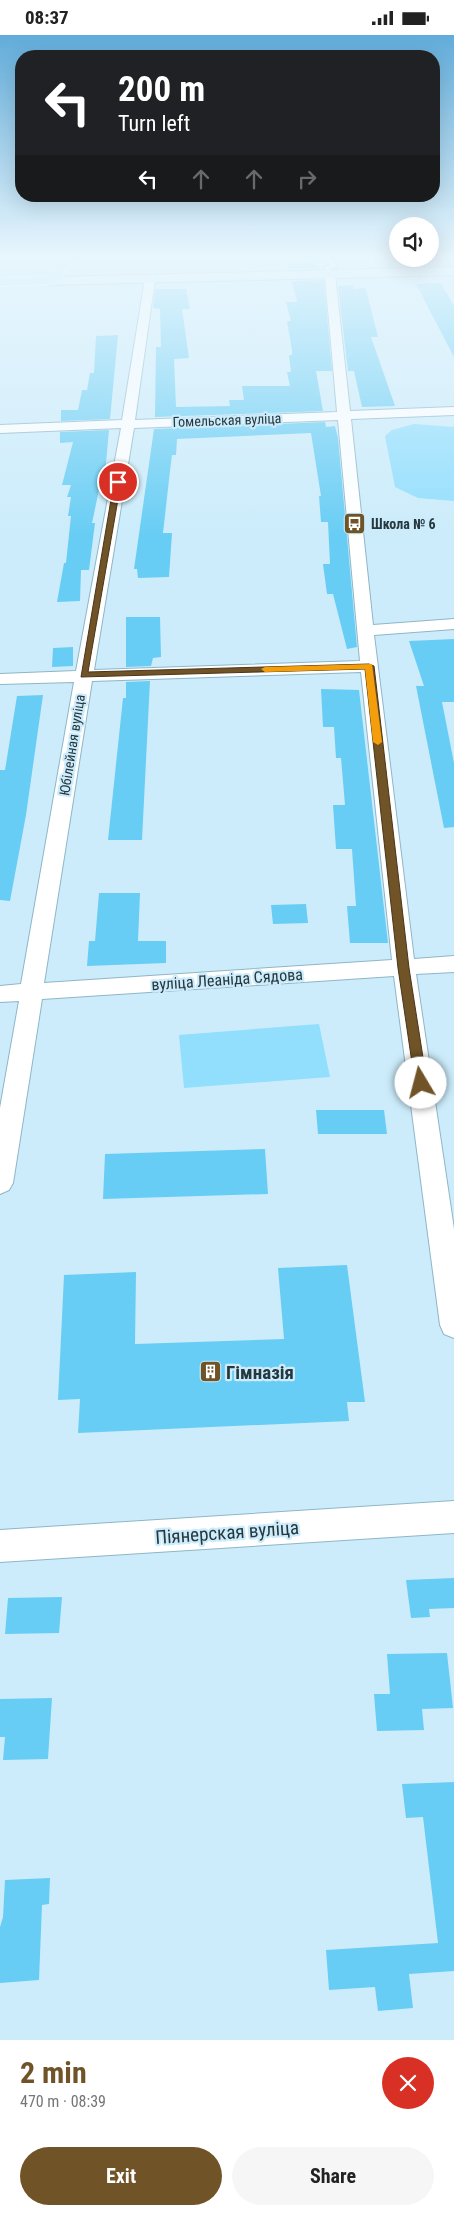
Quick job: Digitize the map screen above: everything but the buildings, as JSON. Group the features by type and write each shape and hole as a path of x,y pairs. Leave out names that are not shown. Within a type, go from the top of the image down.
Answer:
{"street":[{"name":"Юбілейная вуліца","path":"0,1183 139,350"},
{"path":"337,350 369,666 404,968 454,1325"},
{"name":"Гомельская вуліца","path":"0,429 454,411"},
{"path":"366,631 454,624"},
{"path":"0,679 369,666"},
{"name":"вуліца Леаніда Сядова","path":"0,994 454,964"},
{"name":"Піянерская вуліца","path":"0,1546 454,1517"}],"shaded area":[{"path":"414,424 454,427 454,501 418,498 395,487 385,436 392,430"},
{"path":"319,1024 330,1077 184,1088 179,1035"}],"slow traffic":[{"path":"265,669 369,666 378,742"}],"place":[{"name":"Школа № 6","path":"355,524"},
{"name":"Гімназія","path":"210,1372"}],"route":[{"path":"118,482 84,675 369,666 404,968 421,1083"}]}
